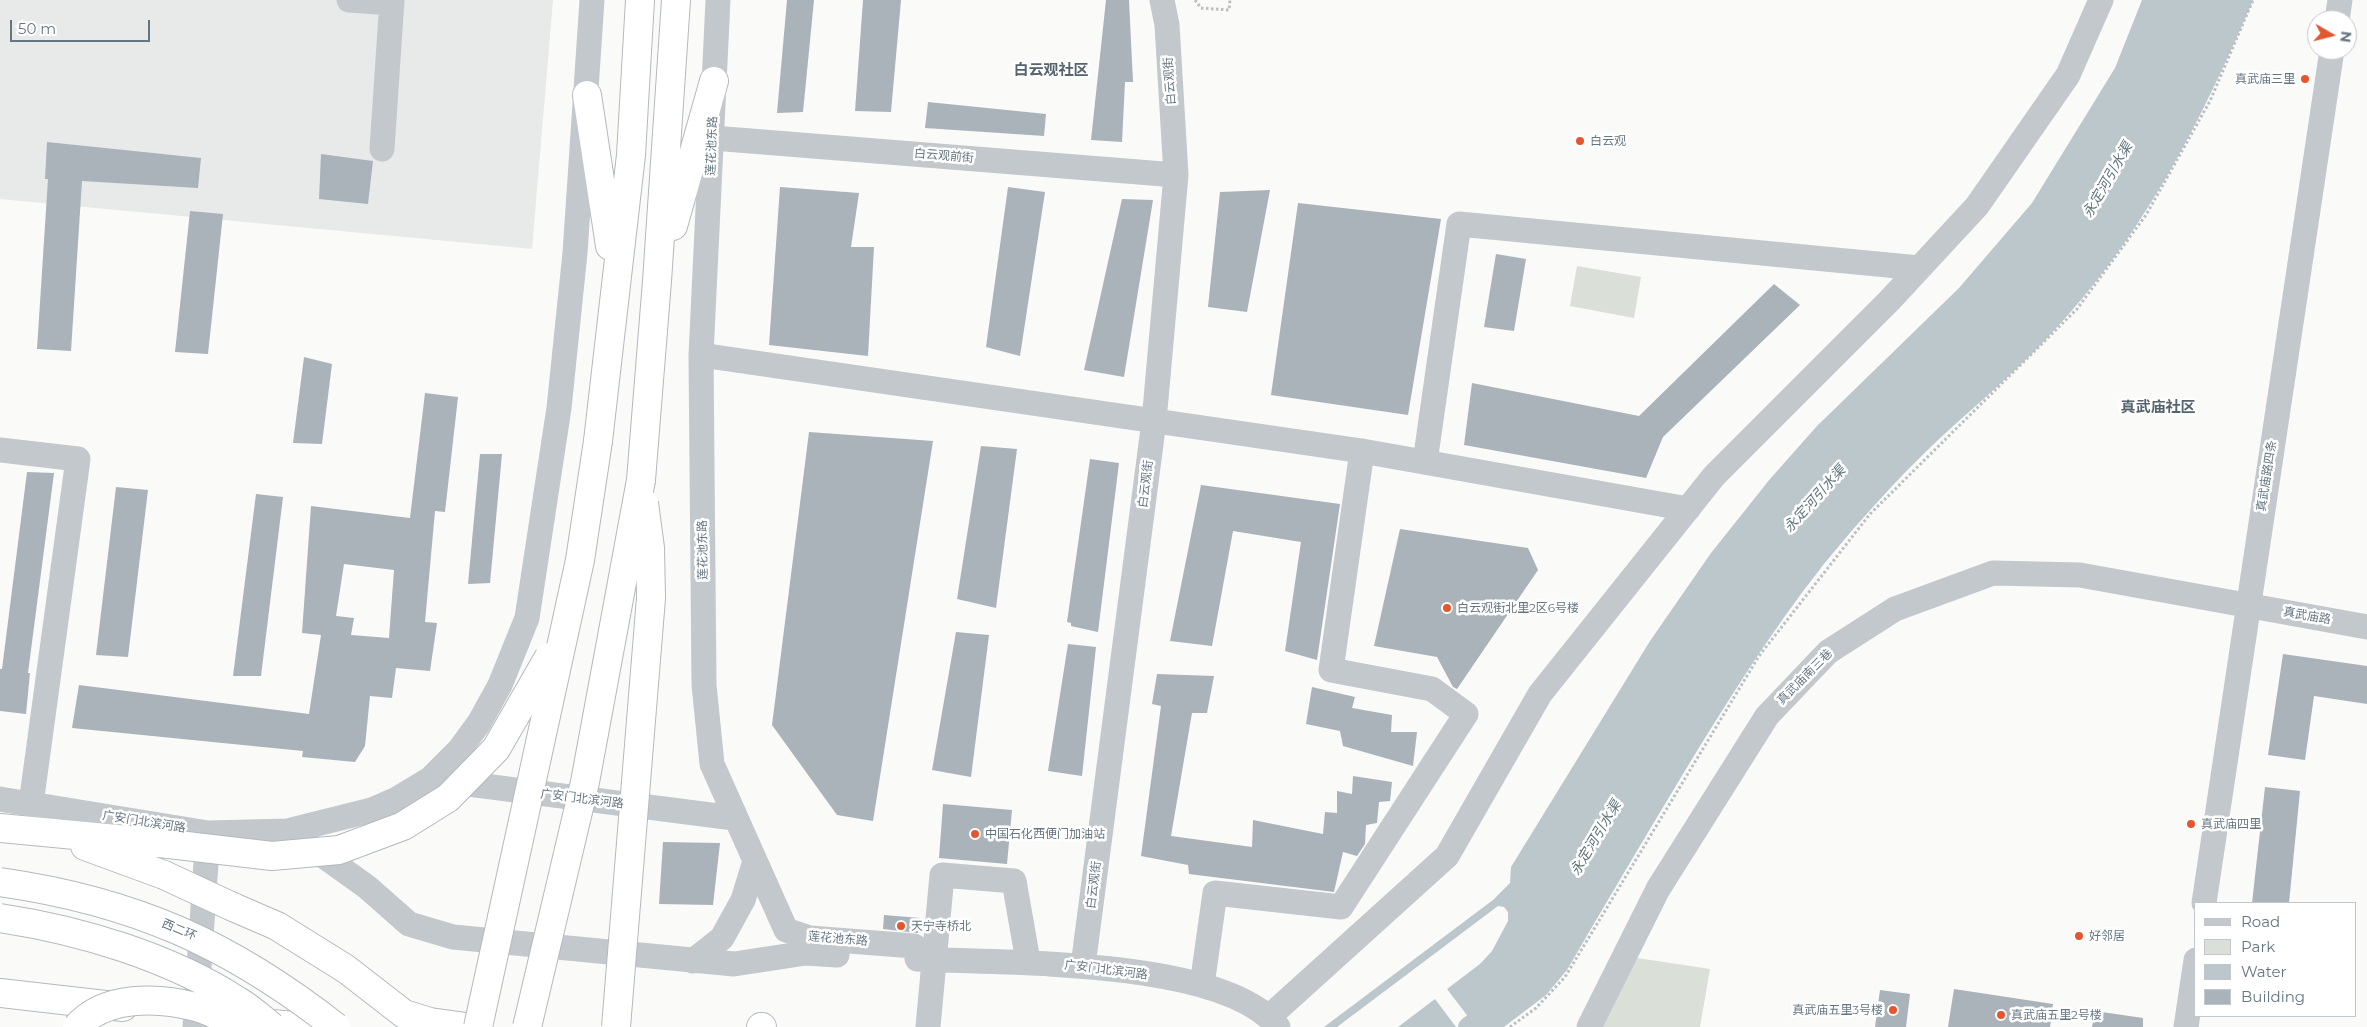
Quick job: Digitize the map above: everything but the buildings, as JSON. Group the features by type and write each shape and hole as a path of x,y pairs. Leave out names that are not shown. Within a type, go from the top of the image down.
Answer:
{"highway":[{"path":"478,1027 561,637 580,560 598,441 631,155 640,0"},
{"path":"527,1027 584,782 641,480 676,0"},
{"path":"657,281 714,81"},
{"path":"587,94 615,282"},
{"path":"616,1027 651,598 650,548 641,480"},
{"path":"0,828 272,856 339,850 403,826 448,798 496,749 561,637"},
{"path":"48,832 164,875 277,926 346,969 404,1014 430,1022 466,1027"},
{"name":"西二环","path":"0,882 39,887 97,900 160,922 208,943 251,966 299,998 336,1027"},
{"path":"0,918 36,924 110,943 184,972 239,1001 272,1027"},
{"path":"0,993 160,1011 202,1023 307,1027"},
{"path":"76,1027 103,1009 127,1001 156,1001 197,1007 242,1027"}],"street":[{"path":"349,0 392,2 382,149"},
{"path":"587,94 592,0"},
{"name":"莲花池东路","path":"718,0 713,138 701,355 704,685 712,764 734,818 786,930 810,938 914,946 934,960"},
{"name":"白云观街","path":"1083,966 1154,421 1176,175 1166,25 1162,0"},
{"path":"1274,1022 1447,856 1540,694 1714,476 1889,301 1977,206 2068,75 2101,0"},
{"name":"真武庙路四条","path":"2204,902 2247,606 2330,60"},
{"name":"广安门北滨河路","path":"0,799 208,833 288,831 372,810 397,799 430,779 460,749 479,723 500,685 527,618 559,408 575,253 587,94"},
{"name":"白云观前街","path":"713,138 1176,175"},
{"path":"1425,462 1459,224 1919,268"},
{"path":"701,355 1362,451 1688,509"},
{"path":"0,450 78,458 31,804"},
{"path":"1202,985 1215,893 1341,907 1466,714 1432,689 1331,670 1362,451"},
{"name":"真武庙南三巷","path":"1589,1027 1658,889 1767,716 1828,652 1895,609 1993,573 2080,575 2247,606"},
{"name":"真武庙路","path":"2247,606 2367,627"},
{"name":"广安门北滨河路","path":"430,779 734,818"},
{"path":"367,887 357,868 359,845 372,810"},
{"name":"莲花池东路","path":"288,831 367,887 409,924 453,936 734,964 806,953 934,960"},
{"path":"202,1023 208,833"},
{"path":"693,961 722,938 743,900 755,861"},
{"path":"928,1027 942,875 1014,881 1028,961"},
{"name":"广安门北滨河路","path":"934,960 1028,961 1083,966 1202,985 1236,998 1274,1022"},
{"path":"2186,1027 2194,973"}],"path":[{"path":"1195,0 1200,8 1229,10 1230,0"},
{"path":"1510,1027 1536,1008 1565,976 1758,656 1870,514 2077,310 2112,262 2146,215 2210,101 2253,0"}],"shaded area":[{"path":"0,0 553,0 532,249 0,199"}],"green space":[{"path":"1577,266 1641,277 1634,318 1570,306"},
{"path":"1624,956 1710,969 1700,1027 1589,1027"}],"water":[{"path":"2142,0 2253,0 2212,91 2166,178 2140,220 2082,299 2035,351 1923,454 1851,532 1804,590 1767,642 1714,724 1567,970 1546,995 1504,1027 1476,1027 1447,989 1480,964 1492,951 1508,921 1508,912 1504,907 1498,906 1337,1027 1324,1027 1493,900 1510,883 1511,867 1650,641 1711,553 1770,479 1817,426 1959,288 2032,203 2115,68"},
{"path":"1435,999 1456,1027 1398,1027"}],"waterway":[{"name":"永定河引水渠","path":"1468,1027 1494,1008"}],"place":[{"name":"真武庙三里","path":"2305,79"},
{"name":"白云观","path":"1580,141"},
{"name":"白云观街北里2区6号楼","path":"1447,608"},
{"name":"真武庙四里","path":"2191,824"},
{"name":"中国石化西便门加油站","path":"975,834"},
{"name":"天宁寺桥北","path":"901,926"},
{"name":"好邻居","path":"2079,936"},
{"name":"真武庙五里3号楼","path":"1893,1010"},
{"name":"真武庙五里2号楼","path":"2001,1015"}],"district":[{"name":"白云观社区","path":"1051,71"},
{"name":"真武庙社区","path":"2158,408"}]}
